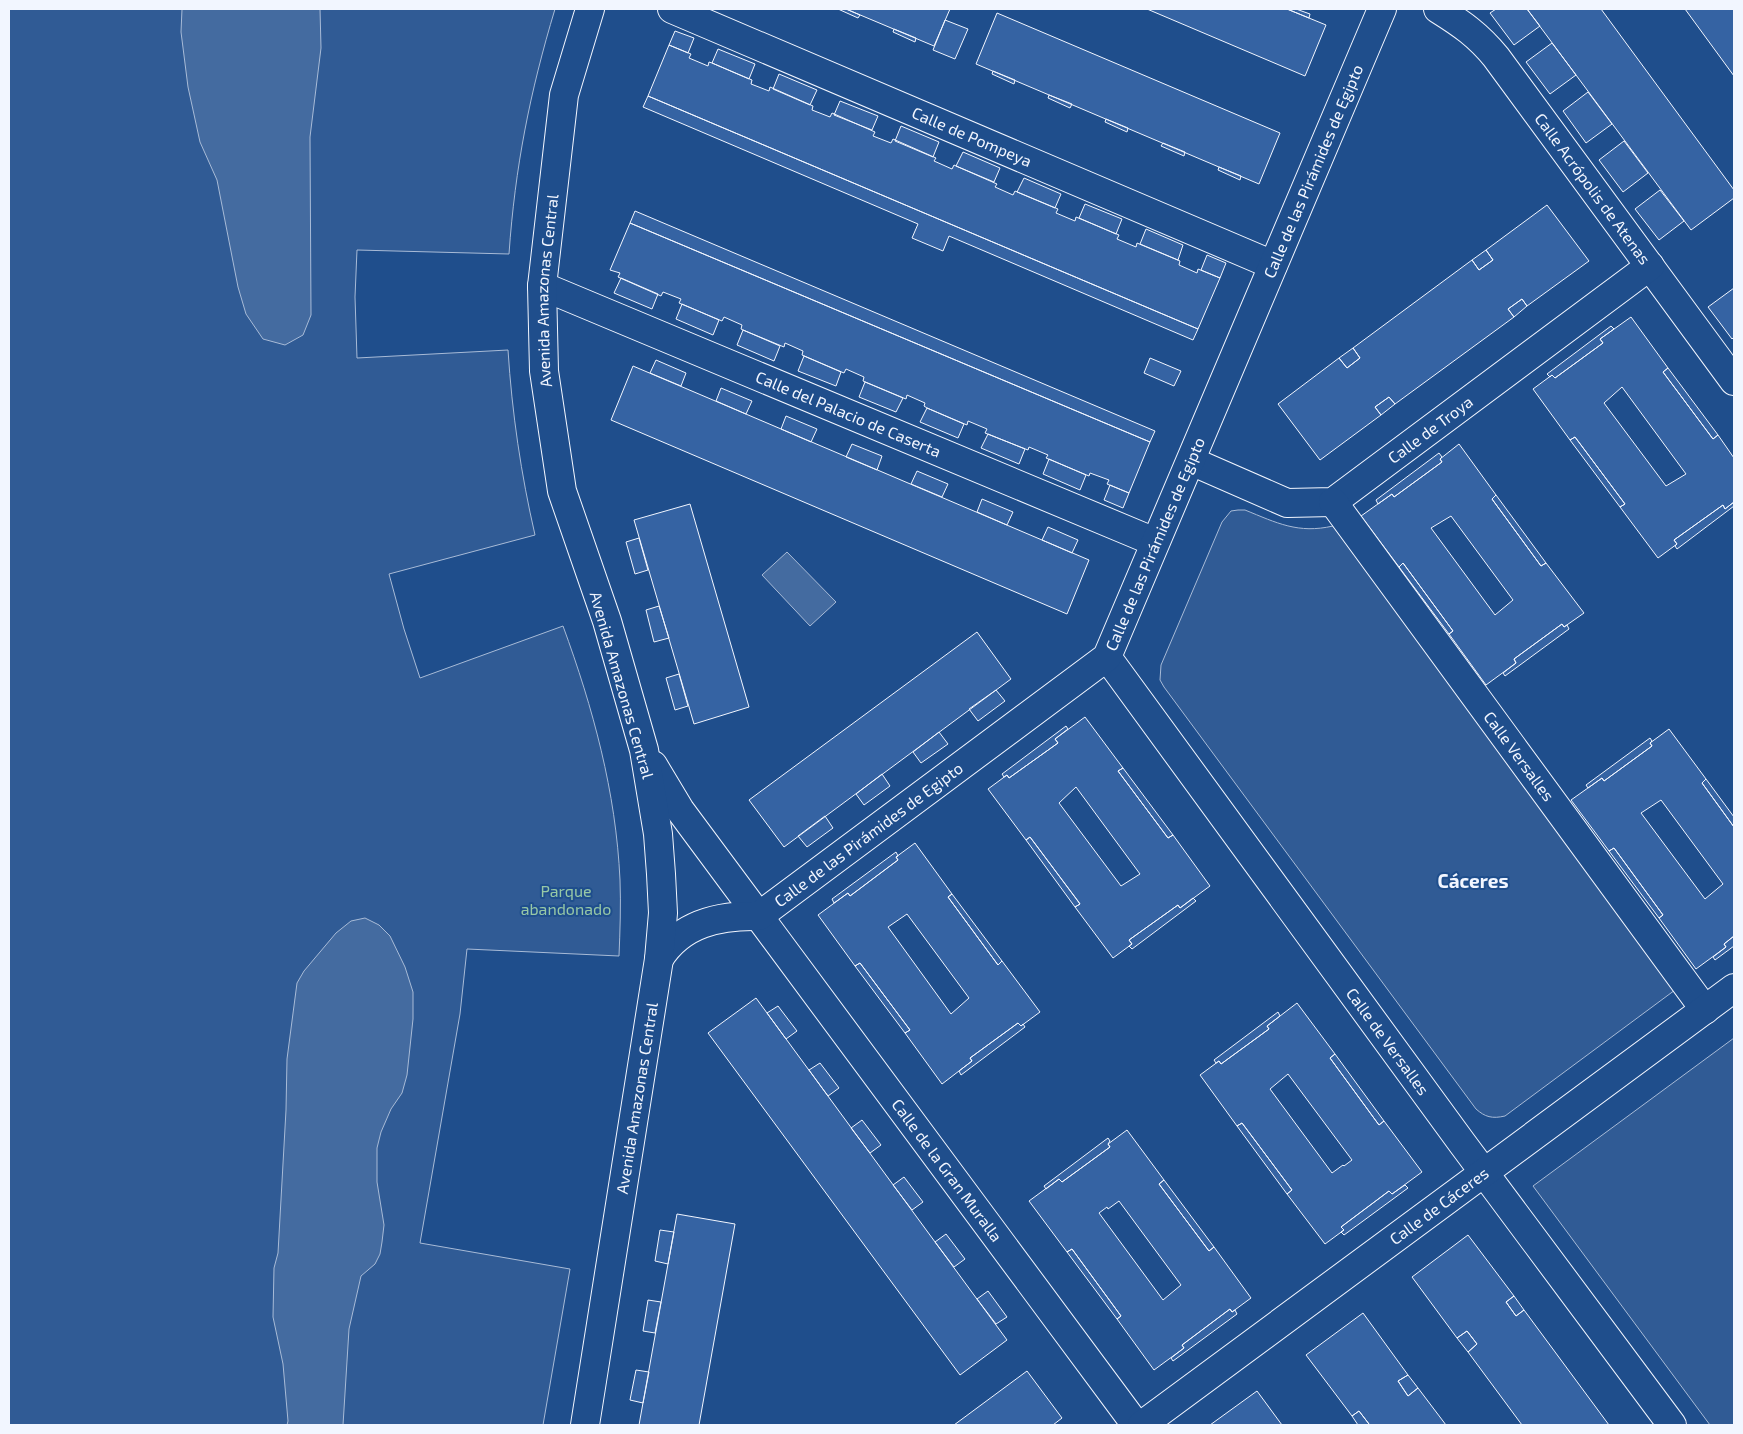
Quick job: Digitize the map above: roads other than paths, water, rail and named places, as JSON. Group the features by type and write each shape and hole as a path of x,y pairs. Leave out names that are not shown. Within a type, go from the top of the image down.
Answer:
{"street":[{"name":"Avenida Amazonas Central","path":"585,1425 659,959 662,913 657,826 644,750 607,622 562,491 544,371 542,286 564,95 590,9"},
{"name":"Calle de Pompeya","path":"672,9 1273,265"},
{"name":"Calle de las Pirámides de Egipto","path":"659,959 667,946 676,937 706,922 738,916 759,916 1107,656 1382,9"},
{"name":"Calle Acrópolis de Atenas","path":"1438,9 1466,26 1482,40 1734,381"},
{"name":"Calle de Troya","path":"1333,502 1650,266"},
{"name":"Calle del Palacio de Caserta","path":"542,286 1155,542"},
{"path":"1191,461 1287,503 1333,502"},
{"name":"Calle Versalles","path":"1333,502 1705,1010"},
{"name":"Calle de Versalles","path":"1107,656 1484,1172 1672,1425"},
{"name":"Calle de la Gran Muralla","path":"644,750 680,810 1136,1425"},
{"name":"Calle de Cáceres","path":"1142,1425 1734,988"}],"district":[{"name":"Cáceres","path":"1473,881"}],"park label":[{"name":"Parque abandonado","path":"566,900"}]}
